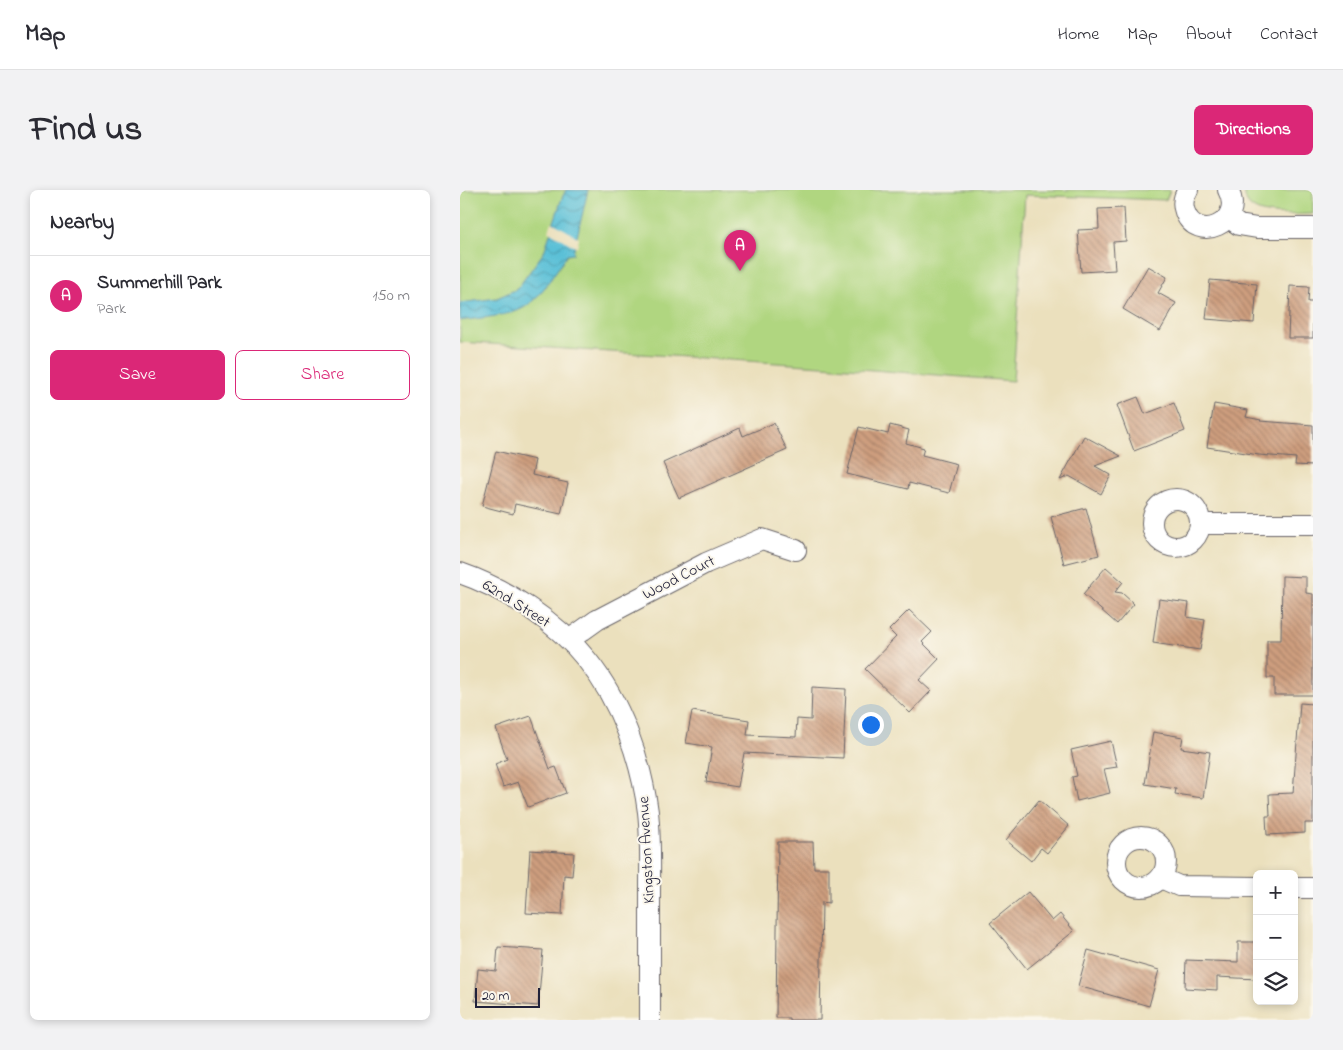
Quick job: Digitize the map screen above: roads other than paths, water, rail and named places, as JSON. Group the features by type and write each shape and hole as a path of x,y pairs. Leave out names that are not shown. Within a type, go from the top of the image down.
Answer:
{"street":[{"path":"1188,190 1183,200 1186,216 1192,222 1207,228 1215,227 1228,217 1232,202 1228,190"},
{"path":"1228,217 1239,224 1257,228 1313,228"},
{"path":"1200,524 1313,524"},
{"name":"Wood Court","path":"569,640 597,620 614,611 706,563 762,539 796,550"},
{"name":"62nd Street","path":"460,573 522,604 569,640"},
{"name":"Kingston Avenue","path":"569,640 587,660 605,686 618,711 637,760 644,789 648,814 650,861 650,1020"},
{"path":"1162,878 1179,886 1253,887"},
{"path":"1298,888 1313,888"}],"water":[{"path":"566,190 588,190 573,254 567,255 543,290 525,307 503,315 460,321 460,303 497,298 517,289 544,252"}],"place":[{"name":"Summerhill Park","path":"740,271"}]}
